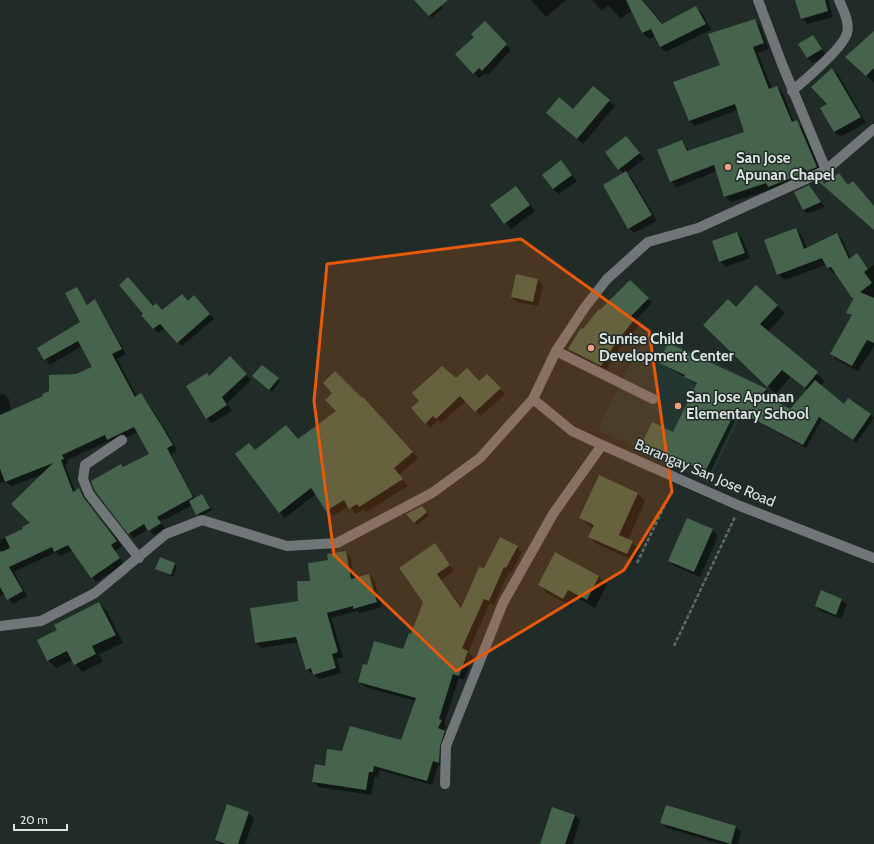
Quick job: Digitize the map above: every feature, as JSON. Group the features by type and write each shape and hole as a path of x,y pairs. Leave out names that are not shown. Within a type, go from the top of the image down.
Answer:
{"street":[{"path":"758,0 792,91 826,170"},
{"path":"792,91 827,60 847,34 848,23 839,0"},
{"path":"0,626 41,621 95,593 139,558 166,534 202,520 287,546 337,543 432,493 474,462 533,400 556,350 585,307 607,279 648,242 698,228 826,170 874,129"},
{"path":"556,350 653,399"},
{"name":"Barangay San Jose Road","path":"533,400 572,431 602,446 740,506 874,558"},
{"path":"122,440 85,465 83,479 89,494 139,558"},
{"path":"445,784 446,746 502,603 553,514 602,446"}],"path":[{"path":"637,563 678,479"},
{"path":"674,646 740,506"}],"highlighted area":[{"path":"521,239 649,331 672,492 624,570 456,671 334,555 314,401 327,264"}],"shaded area":[{"name":"San Jose Apunan Elementary School","path":"647,330 757,383 708,483 598,429"}],"building":[{"path":"414,0 448,0 429,16"},
{"path":"626,0 642,0 662,24 696,6 706,24 660,47 651,29 642,33"},
{"path":"795,0 825,0 828,11 801,19"},
{"path":"755,19 764,43 753,47 769,89 777,86 792,122 797,120 817,167 807,171 802,167 799,170 802,174 768,187 766,183 724,197 714,165 670,182 657,150 682,140 687,151 744,132 735,104 689,121 673,82 720,65 708,34"},
{"path":"485,21 507,44 482,71 479,68 473,74 455,54 474,37 471,34"},
{"path":"874,31 874,68 866,76 845,57"},
{"path":"813,35 822,49 807,58 798,44"},
{"path":"832,68 861,117 834,132 820,108 827,104 811,87"},
{"path":"593,86 610,100 577,139 546,113 559,97 573,109"},
{"path":"626,136 640,153 618,170 605,152"},
{"path":"561,160 572,175 553,189 542,175"},
{"path":"626,171 652,215 628,229 603,185"},
{"path":"839,173 848,185 853,181 874,206 874,230 818,181 822,179 824,184"},
{"path":"809,185 821,202 803,210 794,192"},
{"path":"516,186 530,205 504,224 490,205"},
{"path":"796,228 804,249 837,233 849,259 857,253 868,269 864,272 872,283 860,292 874,298 874,343 867,340 852,366 830,354 852,315 846,313 854,297 852,298 831,267 827,268 822,258 777,275 764,240"},
{"path":"737,232 745,253 719,262 712,241"},
{"path":"516,274 538,279 533,302 511,297"},
{"path":"128,277 153,306 156,303 162,310 182,294 188,301 194,295 210,314 177,343 160,324 153,329 141,315 143,314 119,285"},
{"path":"630,280 649,298 631,316 635,319 617,341 601,366 568,349 581,328 583,329 599,309 600,310"},
{"path":"756,285 778,305 760,324 818,372 805,388 782,370 767,387 703,325 728,299 736,307"},
{"path":"77,287 87,305 95,299 122,349 112,354 135,397 141,393 173,445 167,448 193,497 157,517 161,523 148,531 144,524 128,534 95,491 91,481 121,464 123,467 149,454 134,427 107,440 105,435 62,455 64,459 61,460 73,492 79,488 84,498 117,541 111,545 120,558 91,578 68,545 54,552 52,547 9,567 23,591 7,600 0,587 0,550 1,552 10,548 5,537 23,529 22,527 30,523 11,504 53,463 5,482 0,469 0,415 43,396 42,394 49,391 49,375 76,374 92,367 78,341 44,360 37,348 80,322 65,293"},
{"path":"668,343 767,389 762,394 790,409 815,380 844,404 848,398 871,414 853,440 819,417 803,445 736,410 705,472 642,443 652,422 673,432 697,383 684,377 685,375 659,363"},
{"path":"230,356 247,374 222,397 227,405 206,419 186,386 207,373 209,376"},
{"path":"262,365 279,378 269,390 252,376"},
{"path":"442,366 456,378 467,368 479,381 487,374 501,388 475,412 460,396 436,419 433,416 425,424 411,408 419,401 412,393"},
{"path":"335,371 362,398 363,397 413,452 394,468 403,479 359,507 357,504 349,509 344,500 326,511 311,488 279,513 235,454 249,443 255,450 286,425 298,439 336,411 325,400 332,393 323,383"},
{"path":"599,475 638,493 619,535 633,541 627,554 588,537 594,525 579,518"},
{"path":"202,494 210,508 196,515 189,501"},
{"path":"422,506 427,512 414,523 406,514"},
{"path":"687,518 713,529 694,572 668,561"},
{"path":"500,537 518,546 506,568 504,567 489,601 484,599 462,648 468,651 459,676 453,674 439,719 442,720 438,728 445,731 440,746 439,763 433,761 427,781 374,766 373,772 369,772 366,790 312,782 315,764 325,766 327,749 342,751 350,726 401,740 416,698 358,682 363,664 367,665 374,641 403,649 409,633 411,634 423,602 399,568 435,543 450,565 437,574 461,608 479,567 484,568"},
{"path":"346,551 351,579 369,574 377,602 353,609 353,606 327,613 338,652 332,654 336,668 313,675 311,668 306,670 296,637 255,643 250,608 298,601 297,581 310,581 308,563 328,560 327,554"},
{"path":"555,552 599,576 587,600 568,590 563,599 538,585"},
{"path":"160,557 175,563 171,575 155,569"},
{"path":"821,590 842,599 836,615 815,606"},
{"path":"99,602 116,635 92,646 96,654 74,665 67,651 47,661 37,640 57,630 54,625"},
{"path":"227,804 249,812 238,844 226,844 215,840"},
{"path":"666,805 736,826 731,844 660,823"},
{"path":"552,807 575,815 565,844 540,844"}],"place":[{"name":"San Jose Apunan Chapel","path":"728,167"},
{"name":"Sunrise Child Development Center","path":"591,348"},
{"name":"San Jose Apunan Elementary School","path":"678,406"}]}
